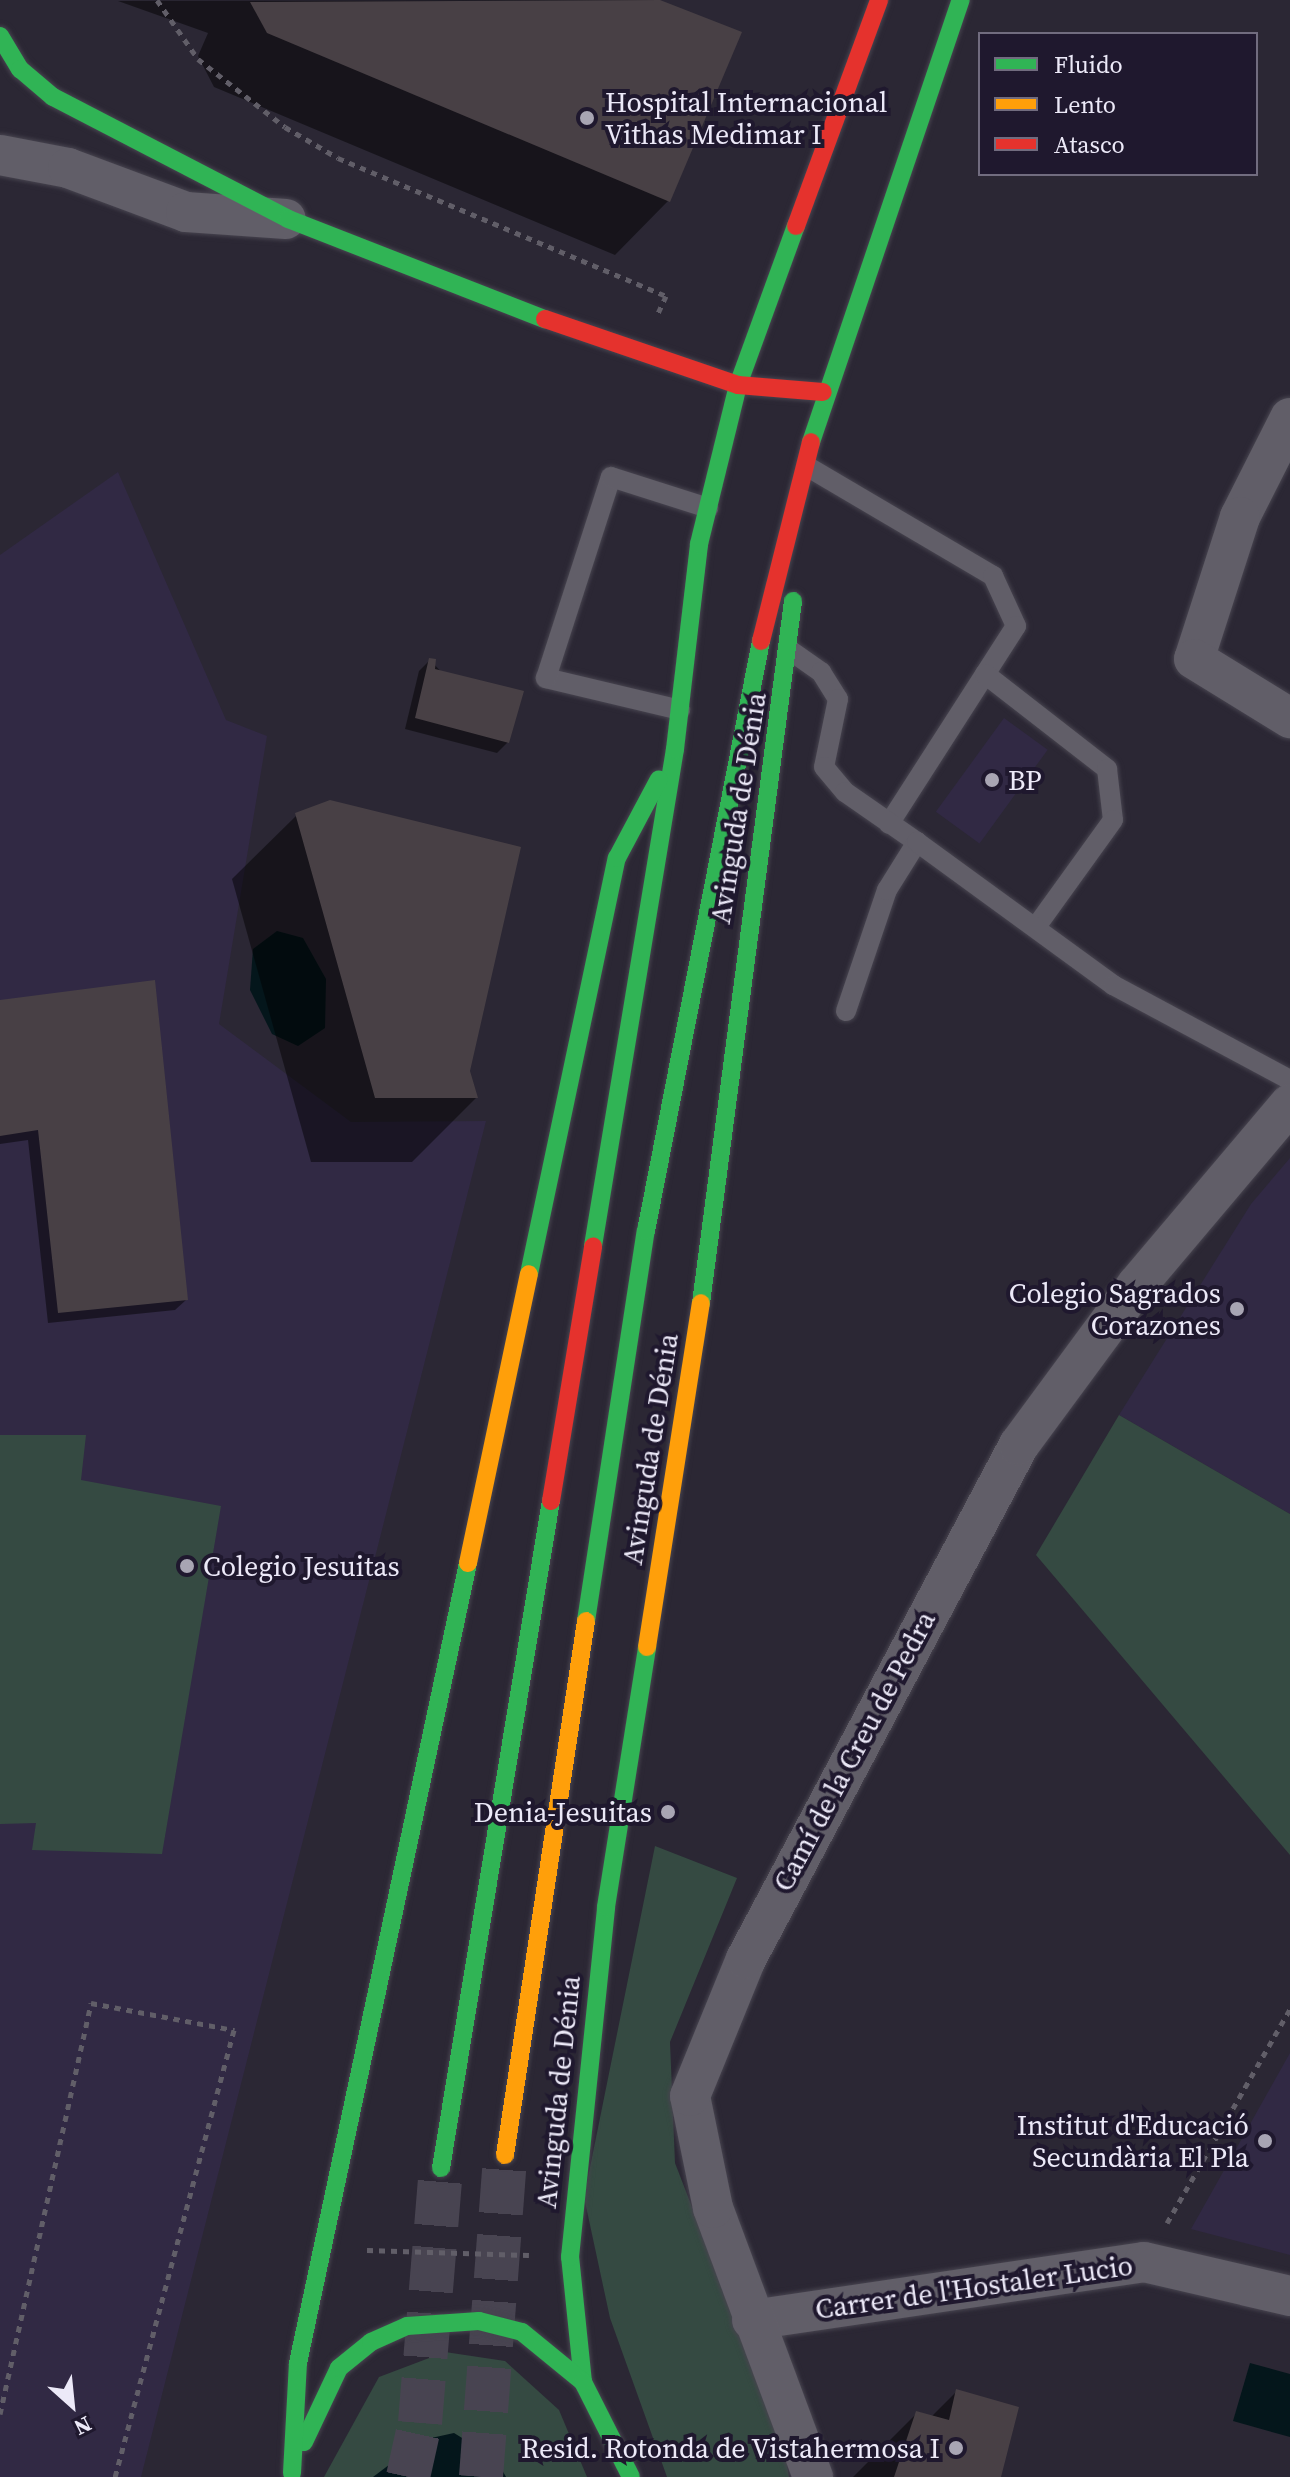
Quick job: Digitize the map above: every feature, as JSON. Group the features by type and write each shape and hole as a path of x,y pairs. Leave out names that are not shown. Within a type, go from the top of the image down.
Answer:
{"main road":[{"name":"Avinguda de Dénia","path":"441,2168 675,749 708,508 738,385 879,0"},
{"name":"Avinguda de Dénia","path":"505,2155 680,1030 739,729 795,525 823,392 961,0"},
{"path":"0,36 20,69 53,97 288,219 639,355 738,385 823,392"},
{"name":"Avinguda de Dénia","path":"631,2477 583,2382 570,2257 606,1907 723,1161 758,831 791,651 795,525"},
{"name":"Avinguda de Dénia","path":"290,2476 298,2363 617,858 675,749"},
{"name":"Avinguda de Dénia","path":"290,2476 313,2411 339,2368 407,2326 479,2321 522,2332 583,2382"}],"street":[{"path":"0,155 68,168 186,212 288,219"},
{"path":"1290,418 1240,517 1194,659 1290,718"},
{"name":"Camí de la Creu de Pedra","path":"813,2477 752,2320 713,2208 690,2096 746,1959 1019,1445 1137,1285 1290,1104"},
{"name":"Carrer de l'Hostaler Lucio","path":"752,2320 1144,2262 1290,2296"}],"lane":[{"path":"808,467 993,576 1016,626 889,824"},
{"path":"680,710 546,678 611,477 708,508"},
{"path":"791,651 821,672 838,699 824,767 889,824 1038,924 1113,985 1290,1080"},
{"path":"985,674 1107,769 1113,820 1038,924"},
{"path":"846,1011 887,890 917,842"}],"path":[{"path":"157,0 189,48 232,91 325,150 666,296 639,355"},
{"path":"0,2414 91,2003 234,2030 115,2477"},
{"path":"1144,2262 1290,2009"},
{"path":"322,2248 570,2257"}],"shaded area":[{"name":"Colegio Jesuitas","path":"118,472 226,720 267,736 219,1024 351,1122 486,1121 141,2477 0,2477 0,555"},
{"name":"BP","path":"1004,718 1048,750 980,844 936,812"},
{"path":"277,931 303,938 326,979 325,1028 298,1046 272,1034 250,990 253,949"},
{"name":"Colegio Sagrados Corazones","path":"1290,1158 1290,1514 1119,1415 1251,1204"},
{"name":"Institut d'Educació Secundària El Pla","path":"1290,2053 1290,2255 1191,2229"},
{"path":"1250,2363 1290,2374 1290,2437 1233,2421"},
{"path":"454,2433 496,2459 506,2477 373,2477 422,2440"}],"green space":[{"path":"1119,1415 1290,1514 1290,1855 1036,1555"},
{"path":"0,1435 86,1435 81,1480 221,1506 162,1854 32,1850 36,1823 0,1824"},
{"path":"655,1846 737,1878 670,2042 675,2163 784,2445 789,2477 667,2477 610,2318 584,2197"},
{"path":"445,2352 505,2361 559,2410 587,2477 324,2477 379,2377"}],"building":[{"name":"Hospital Internacional Vithas Medimar I","path":"660,0 742,32 670,202 267,33 250,2"},
{"path":"429,658 436,659 435,669 524,691 509,743 415,718"},
{"path":"330,800 521,847 470,1071 478,1098 375,1098 295,813"},
{"path":"155,980 188,1300 58,1313 38,1130 0,1136 0,1000"},
{"name":"Resid. Rotonda de Vistahermosa I","path":"956,2389 1019,2407 1001,2477 894,2477 916,2411 949,2420"}],"tunnel":[{"path":"481,2477 505,2155"},
{"path":"408,2477 420,2423 441,2168"}],"traffic: fast":[{"path":"811,442 961,0"},
{"path":"0,36 20,69 53,97 288,219 545,319"},
{"path":"593,1246 675,749 699,544 738,385 796,226"},
{"path":"701,1303 793,601"},
{"path":"586,1621 646,1231 761,641"},
{"path":"529,1274 617,858 659,779"},
{"path":"441,2168 551,1501"},
{"path":"292,2473 298,2363 468,1563"},
{"path":"583,2382 570,2257 606,1907 647,1647"},
{"path":"304,2442 339,2368 371,2342 407,2326 479,2321 522,2332 583,2382 631,2477"}],"traffic: slow":[{"path":"468,1563 529,1274"},
{"path":"647,1647 701,1303"},
{"path":"505,2155 586,1621"}],"traffic: jam":[{"path":"796,226 879,0"},
{"path":"545,319 738,385 823,392"},
{"path":"761,641 811,442"},
{"path":"551,1501 593,1246"}],"place":[{"name":"Hospital Internacional Vithas Medimar I","path":"587,118"},
{"name":"BP","path":"992,780"},
{"name":"Colegio Sagrados Corazones","path":"1237,1309"},
{"name":"Colegio Jesuitas","path":"187,1566"},
{"name":"Denia-Jesuitas","path":"668,1812"},
{"name":"Institut d'Educació Secundària El Pla","path":"1265,2141"},
{"name":"Resid. Rotonda de Vistahermosa I","path":"956,2448"}]}
